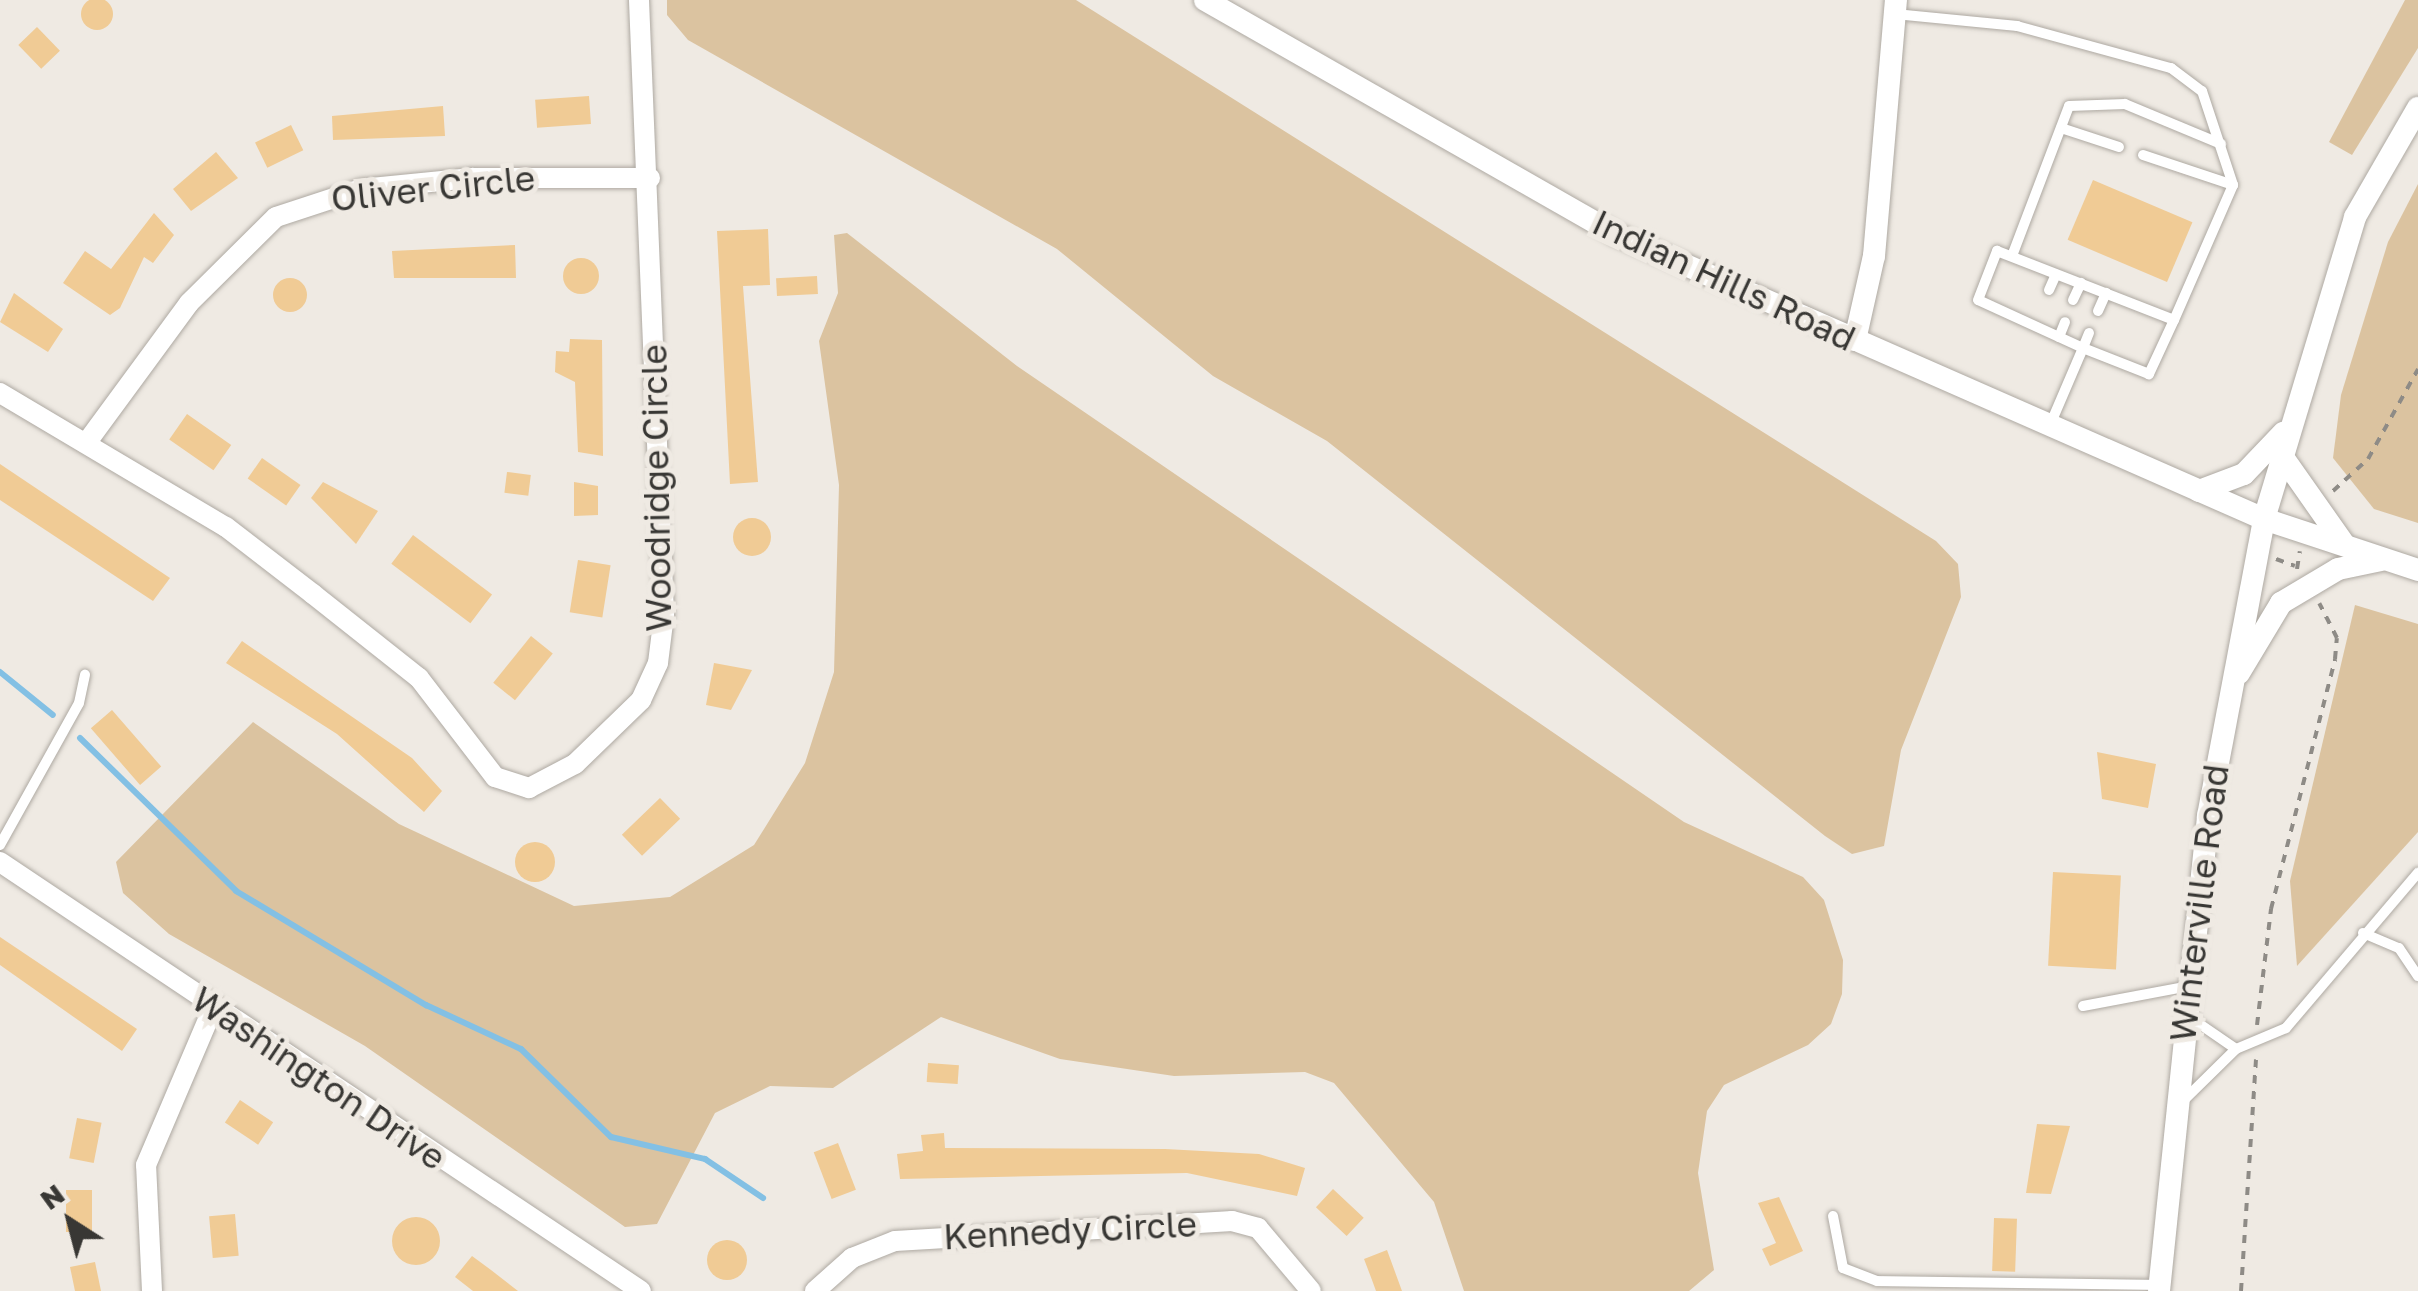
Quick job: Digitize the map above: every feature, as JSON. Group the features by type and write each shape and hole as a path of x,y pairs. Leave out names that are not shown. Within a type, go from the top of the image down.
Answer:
{"street":[{"name":"Woodridge Circle","path":"0,394 87,442 313,594 419,678 495,777 529,788 613,734 658,663 650,178 639,0"},
{"name":"Indian Hills Road","path":"1205,0 1616,234 2264,519 2418,570"},
{"path":"1855,340 1874,256 1896,7"},
{"name":"Winterville Road","path":"2159,1288 2186,1014 2224,704 2264,519 2280,453 2355,218 2418,108"},
{"name":"Oliver Circle","path":"87,442 210,279 276,217 380,187 650,178"},
{"path":"2199,491 2244,474 2288,427"},
{"path":"2280,453 2346,546"},
{"path":"2224,704 2281,603 2338,569 2387,559"},
{"name":"Washington Drive","path":"0,862 641,1291"},
{"path":"152,1291 146,1165 213,1008"},
{"name":"Kennedy Circle","path":"814,1291 852,1258 896,1241 1232,1221 1258,1228 1311,1291"}],"lane":[{"path":"1896,7 2018,26 2171,68 2202,91 2233,185 2174,320 2149,374 1978,300 1997,250 2174,320"},
{"path":"2012,256 2068,106 2125,104 2222,144"},
{"path":"2061,128 2120,147"},
{"path":"2143,155 2233,185"},
{"path":"2049,290 2056,274"},
{"path":"2074,300 2081,283"},
{"path":"2098,311 2106,293"},
{"path":"2034,326 2040,312"},
{"path":"2058,337 2065,322"},
{"path":"2050,426 2090,333"},
{"path":"0,845 87,688 85,675"},
{"path":"2178,1106 2236,1049 2286,1028 2362,933 2418,873"},
{"path":"2362,933 2398,948 2418,976"},
{"path":"2083,1006 2190,986"},
{"path":"2186,1014 2236,1049"},
{"path":"1833,1216 1844,1268 1877,1281 2159,1288"}],"path":[{"path":"2324,498 2368,458 2397,414 2418,370"},
{"path":"2295,566 2299,553"},
{"path":"2276,559 2295,566 2301,575"},
{"path":"2258,1020 2271,909 2337,638 2312,591"},
{"path":"2241,1291 2256,1066"}],"shaded area":[{"path":"667,0 1076,0 1936,541 1958,564 1961,597 1901,750 1884,846 1852,854 1825,836 1327,441 1213,376 1057,249 688,40 667,15"},
{"path":"2405,0 2418,0 2418,48 2352,155 2329,142"},
{"path":"2418,184 2418,523 2374,509 2333,458 2341,395 2388,242"},
{"path":"847,233 1017,366 1684,822 1803,877 1824,900 1843,960 1842,994 1831,1024 1808,1045 1724,1085 1707,1111 1698,1173 1714,1270 1689,1291 1464,1291 1434,1202 1334,1083 1305,1072 1174,1076 1060,1059 941,1017 833,1088 770,1086 715,1113 657,1224 625,1227 365,1046 169,934 123,893 116,862 253,722 399,824 574,906 670,897 754,845 805,763 834,672 839,485 819,341 838,293 834,235"},
{"path":"2355,605 2418,624 2418,832 2297,966 2290,881"}],"building":[{"path":"97,-2 108,3 113,14 108,25 97,30 86,25 81,14 86,3"},
{"path":"37,27 60,51 41,69 18,45"},
{"path":"589,96 591,124 537,128 535,100"},
{"path":"443,106 445,136 333,140 332,116"},
{"path":"291,125 303,150 267,168 255,143"},
{"path":"216,152 238,178 191,211 173,189"},
{"path":"2093,180 2192,222 2167,282 2068,240"},
{"path":"154,213 174,235 153,263 144,257 120,308 110,315 63,283 85,251 111,269"},
{"path":"768,229 770,285 743,286 758,482 730,484 717,231"},
{"path":"515,245 516,278 394,278 392,251"},
{"path":"581,258 594,263 599,276 594,289 581,294 568,289 563,276 568,263"},
{"path":"817,276 818,294 777,296 776,278"},
{"path":"290,278 302,283 307,295 302,307 290,312 278,307 273,295 278,283"},
{"path":"14,293 63,329 48,352 0,322"},
{"path":"570,339 602,340 603,456 578,452 575,382 555,372 556,351 569,352"},
{"path":"187,414 231,445 213,470 169,439"},
{"path":"262,458 301,485 286,505 248,478"},
{"path":"0,464 170,578 153,601 0,500"},
{"path":"507,472 531,475 528,496 504,493"},
{"path":"323,482 378,511 356,544 311,498"},
{"path":"574,482 598,486 598,515 574,516"},
{"path":"752,518 766,523 771,537 766,551 752,556 738,551 733,537 738,523"},
{"path":"413,535 492,595 470,623 391,564"},
{"path":"578,560 611,565 602,618 570,612"},
{"path":"531,636 553,654 515,700 493,683"},
{"path":"242,641 412,758 442,791 424,812 337,734 226,663"},
{"path":"714,663 752,670 731,710 706,705"},
{"path":"112,710 161,767 140,785 91,728"},
{"path":"2097,752 2156,764 2148,808 2102,799"},
{"path":"660,798 680,819 642,856 622,835"},
{"path":"535,842 549,848 555,862 549,876 535,882 521,876 515,862 521,848"},
{"path":"2053,872 2121,876 2116,969 2048,966"},
{"path":"0,937 137,1029 122,1051 0,965"},
{"path":"928,1063 959,1065 958,1084 927,1082"},
{"path":"240,1100 273,1122 258,1145 225,1122"},
{"path":"77,1118 102,1123 94,1163 69,1158"},
{"path":"2037,1124 2070,1126 2051,1194 2026,1193"},
{"path":"944,1133 945,1148 1165,1149 1259,1154 1305,1168 1297,1196 1187,1173 900,1179 897,1154 923,1151 921,1135"},
{"path":"838,1143 856,1190 832,1199 814,1152"},
{"path":"1333,1189 1364,1218 1347,1236 1316,1207"},
{"path":"66,1190 92,1190 92,1232 66,1232"},
{"path":"1779,1197 1803,1251 1770,1266 1762,1249 1776,1243 1758,1203"},
{"path":"235,1214 239,1256 213,1258 209,1216"},
{"path":"416,1217 433,1224 440,1241 433,1258 416,1265 399,1258 392,1241 399,1224"},
{"path":"1994,1218 2017,1219 2015,1272 1992,1271"},
{"path":"727,1240 741,1246 747,1260 741,1274 727,1280 713,1274 707,1260 713,1246"},
{"path":"1387,1250 1402,1291 1376,1291 1364,1259"},
{"path":"472,1256 518,1291 473,1291 455,1277"},
{"path":"95,1262 101,1291 75,1291 70,1267"}],"waterway":[{"path":"0,672 53,715"},
{"path":"80,738 236,891 426,1005 521,1049 611,1137 705,1159 763,1198"}]}
